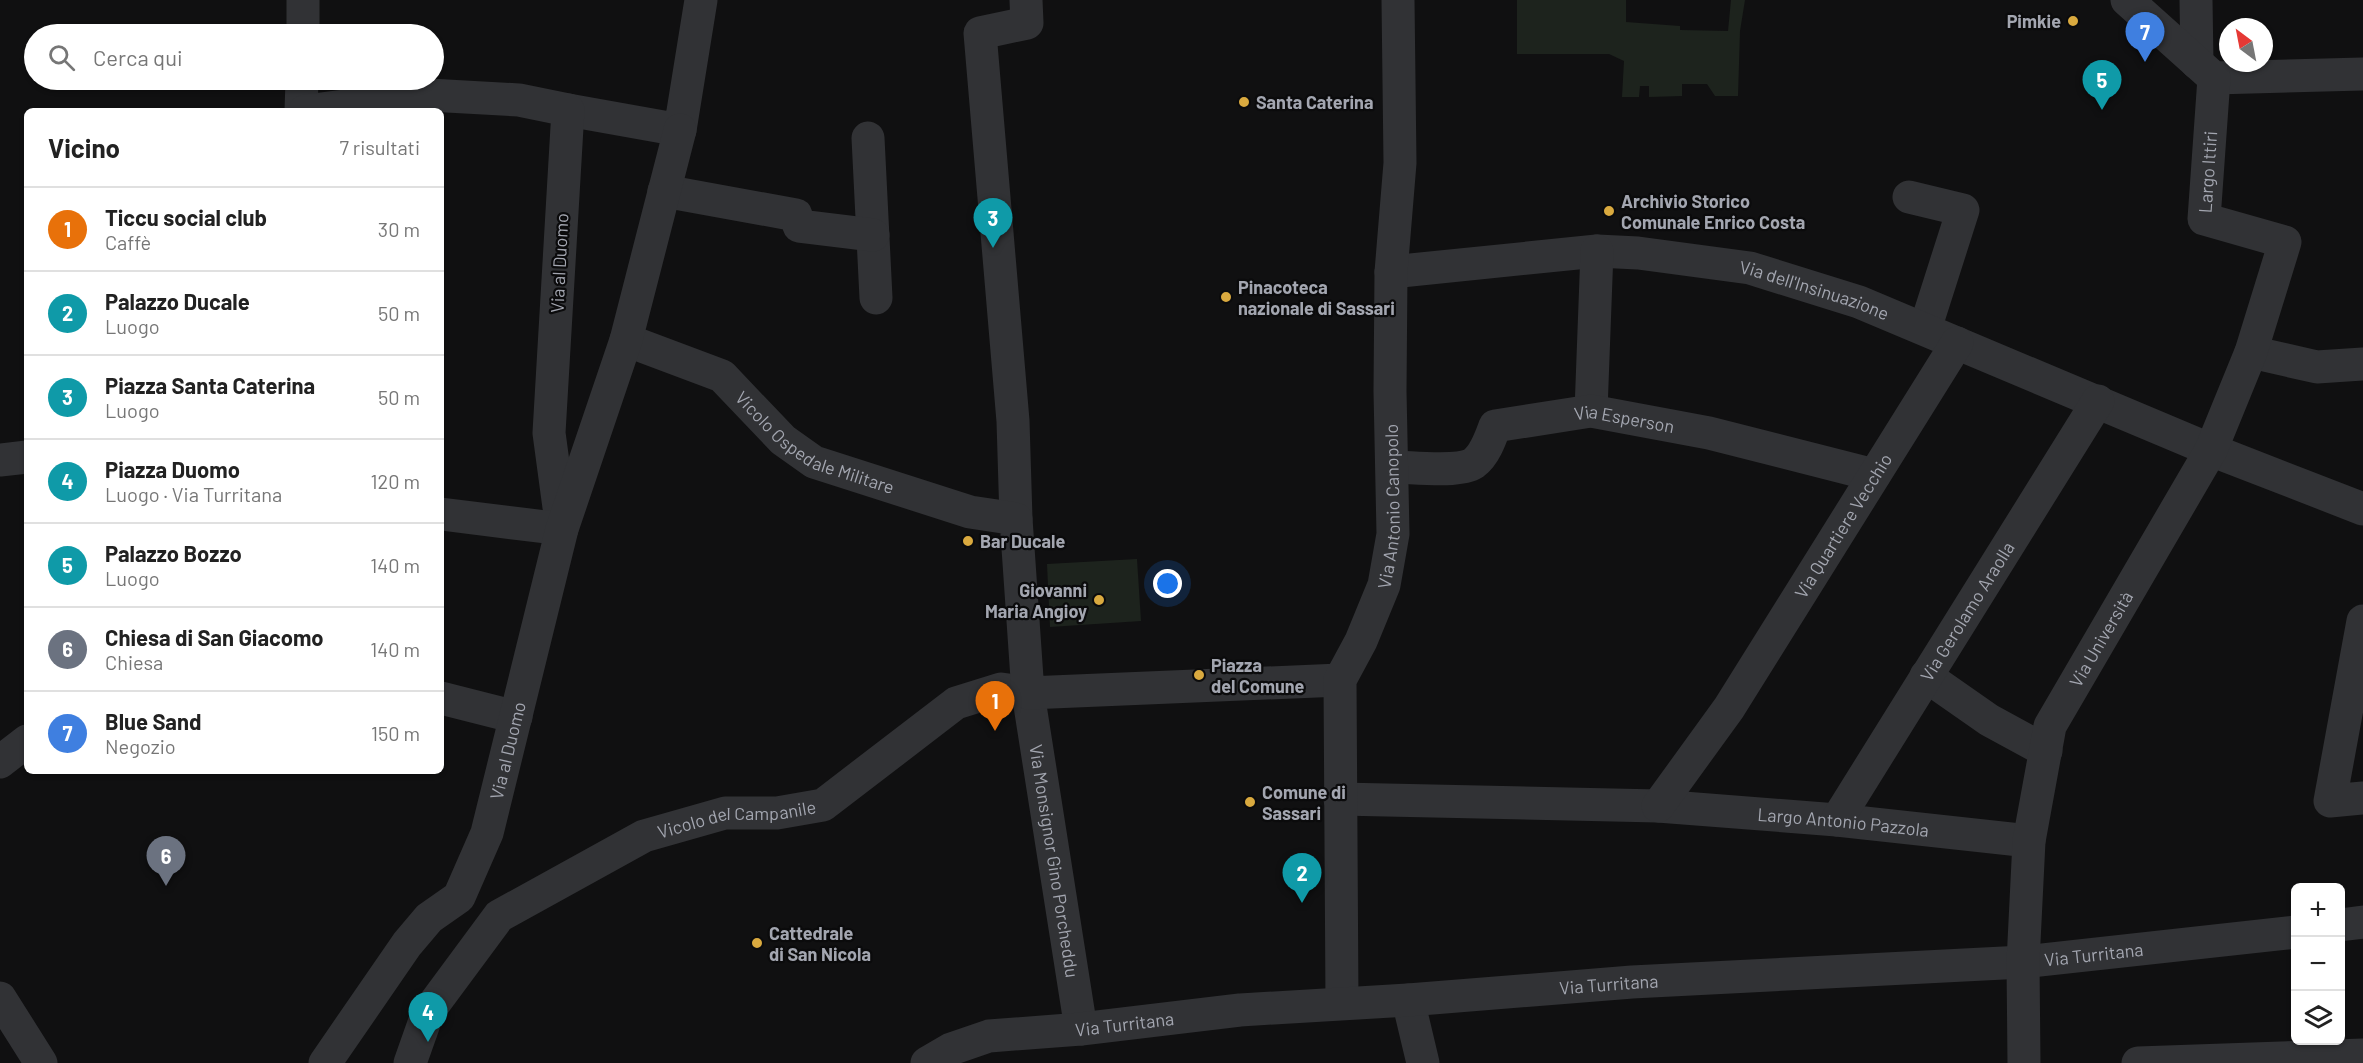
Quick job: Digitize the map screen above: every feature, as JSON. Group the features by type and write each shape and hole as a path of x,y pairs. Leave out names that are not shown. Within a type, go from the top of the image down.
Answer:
{"street":[{"path":"303,0 303,24"},
{"name":"Via al Duomo","path":"459,897 487,833 562,529 626,340 680,130 701,0"},
{"name":"Via Monsignor Gino Porcheddu","path":"1026,0 1027,23 980,33 1013,421 1016,519 1028,693 1082,1029"},
{"name":"Via Antonio Canopolo","path":"1342,1003 1340,680 1361,641 1384,585 1393,534 1390,391 1391,272 1400,163 1398,0"},
{"path":"2127,0 2206,70 2363,74"},
{"path":"2196,0 2206,70"},
{"name":"Largo Ittiri","path":"2206,70 2204,219 2285,242"},
{"path":"302,90 303,108"},
{"path":"327,108 429,95 519,100 680,130"},
{"name":"Via al Duomo","path":"562,529 549,433 568,110"},
{"path":"868,138 876,298"},
{"path":"663,191 796,215 799,226 873,235"},
{"path":"1909,197 1963,210 1925,329"},
{"name":"Via Università","path":"2024,1063 2023,962 2029,841 2050,726 2211,450 2251,352 2285,242"},
{"path":"1591,411 1597,251"},
{"name":"Via dell'Insinuazione","path":"1391,272 1597,251 1638,253 1750,268 1859,302 2211,450 2363,509"},
{"name":"Vicolo Ospedale Militare","path":"626,340 722,376 783,440 814,462 970,512 1016,519"},
{"name":"Via Quartiere Vecchio","path":"1658,806 1729,708 1957,343"},
{"path":"2251,352 2317,367 2363,364"},
{"name":"Via Gerolamo Araolla","path":"1837,820 2098,402"},
{"name":"Via Esperson","path":"1393,467 1460,467 1474,462 1488,445 1496,426 1591,411 1709,432 1874,475"},
{"path":"0,460 24,457"},
{"path":"444,514 562,529"},
{"path":"2363,621 2330,801 2363,798"},
{"path":"1926,676 1989,720 2046,751"},
{"path":"1028,693 1340,680"},
{"name":"Vicolo del Campanile","path":"500,916 644,836 725,813 777,813 823,805 956,703 1001,689 1028,693"},
{"path":"444,699 516,717"},
{"path":"0,762 24,743"},
{"name":"Largo Antonio Pazzola","path":"1340,799 1658,806 1837,820 2029,841"},
{"path":"325,1063 407,944 429,918 459,897 500,916 428,1012 410,1063"},
{"path":"2345,925 2363,922"},
{"name":"Via Turritana","path":"945,1058 988,1036 1082,1029 1240,1010 1408,1000 1632,982 2023,962 2291,932"},
{"path":"0,998 41,1063"},
{"path":"1408,1000 1423,1063"},
{"path":"2138,1063 2346,1058"}],"shaded area":[{"path":"1517,0 1626,0 1626,22 1680,26 1680,30 1728,31 1731,0 1745,0 1740,31 1738,96 1715,96 1707,84 1682,84 1682,96 1649,97 1649,86 1640,86 1639,97 1622,97 1624,61 1609,54 1517,54"},
{"path":"1137,559 1141,621 1050,627 1047,564"}],"place":[{"name":"Pimkie","path":"2073,21"},
{"name":"Blue Sand","path":"2145,62"},
{"name":"Santa Caterina","path":"1244,102"},
{"name":"Palazzo Bozzo","path":"2102,110"},
{"name":"Archivio Storico Comunale Enrico Costa","path":"1609,211"},
{"name":"Piazza Santa Caterina","path":"993,248"},
{"name":"Pinacoteca nazionale di Sassari","path":"1226,297"},
{"name":"Bar Ducale","path":"968,541"},
{"name":"Giovanni Maria Angioy","path":"1099,600"},
{"name":"Piazza del Comune","path":"1199,675"},
{"name":"Ticcu social club","path":"995,731"},
{"name":"Comune di Sassari","path":"1250,802"},
{"name":"Chiesa di San Giacomo","path":"166,886"},
{"name":"Palazzo Ducale","path":"1302,903"},
{"name":"Cattedrale di San Nicola","path":"757,943"},
{"name":"Piazza Duomo","path":"428,1042"}]}
